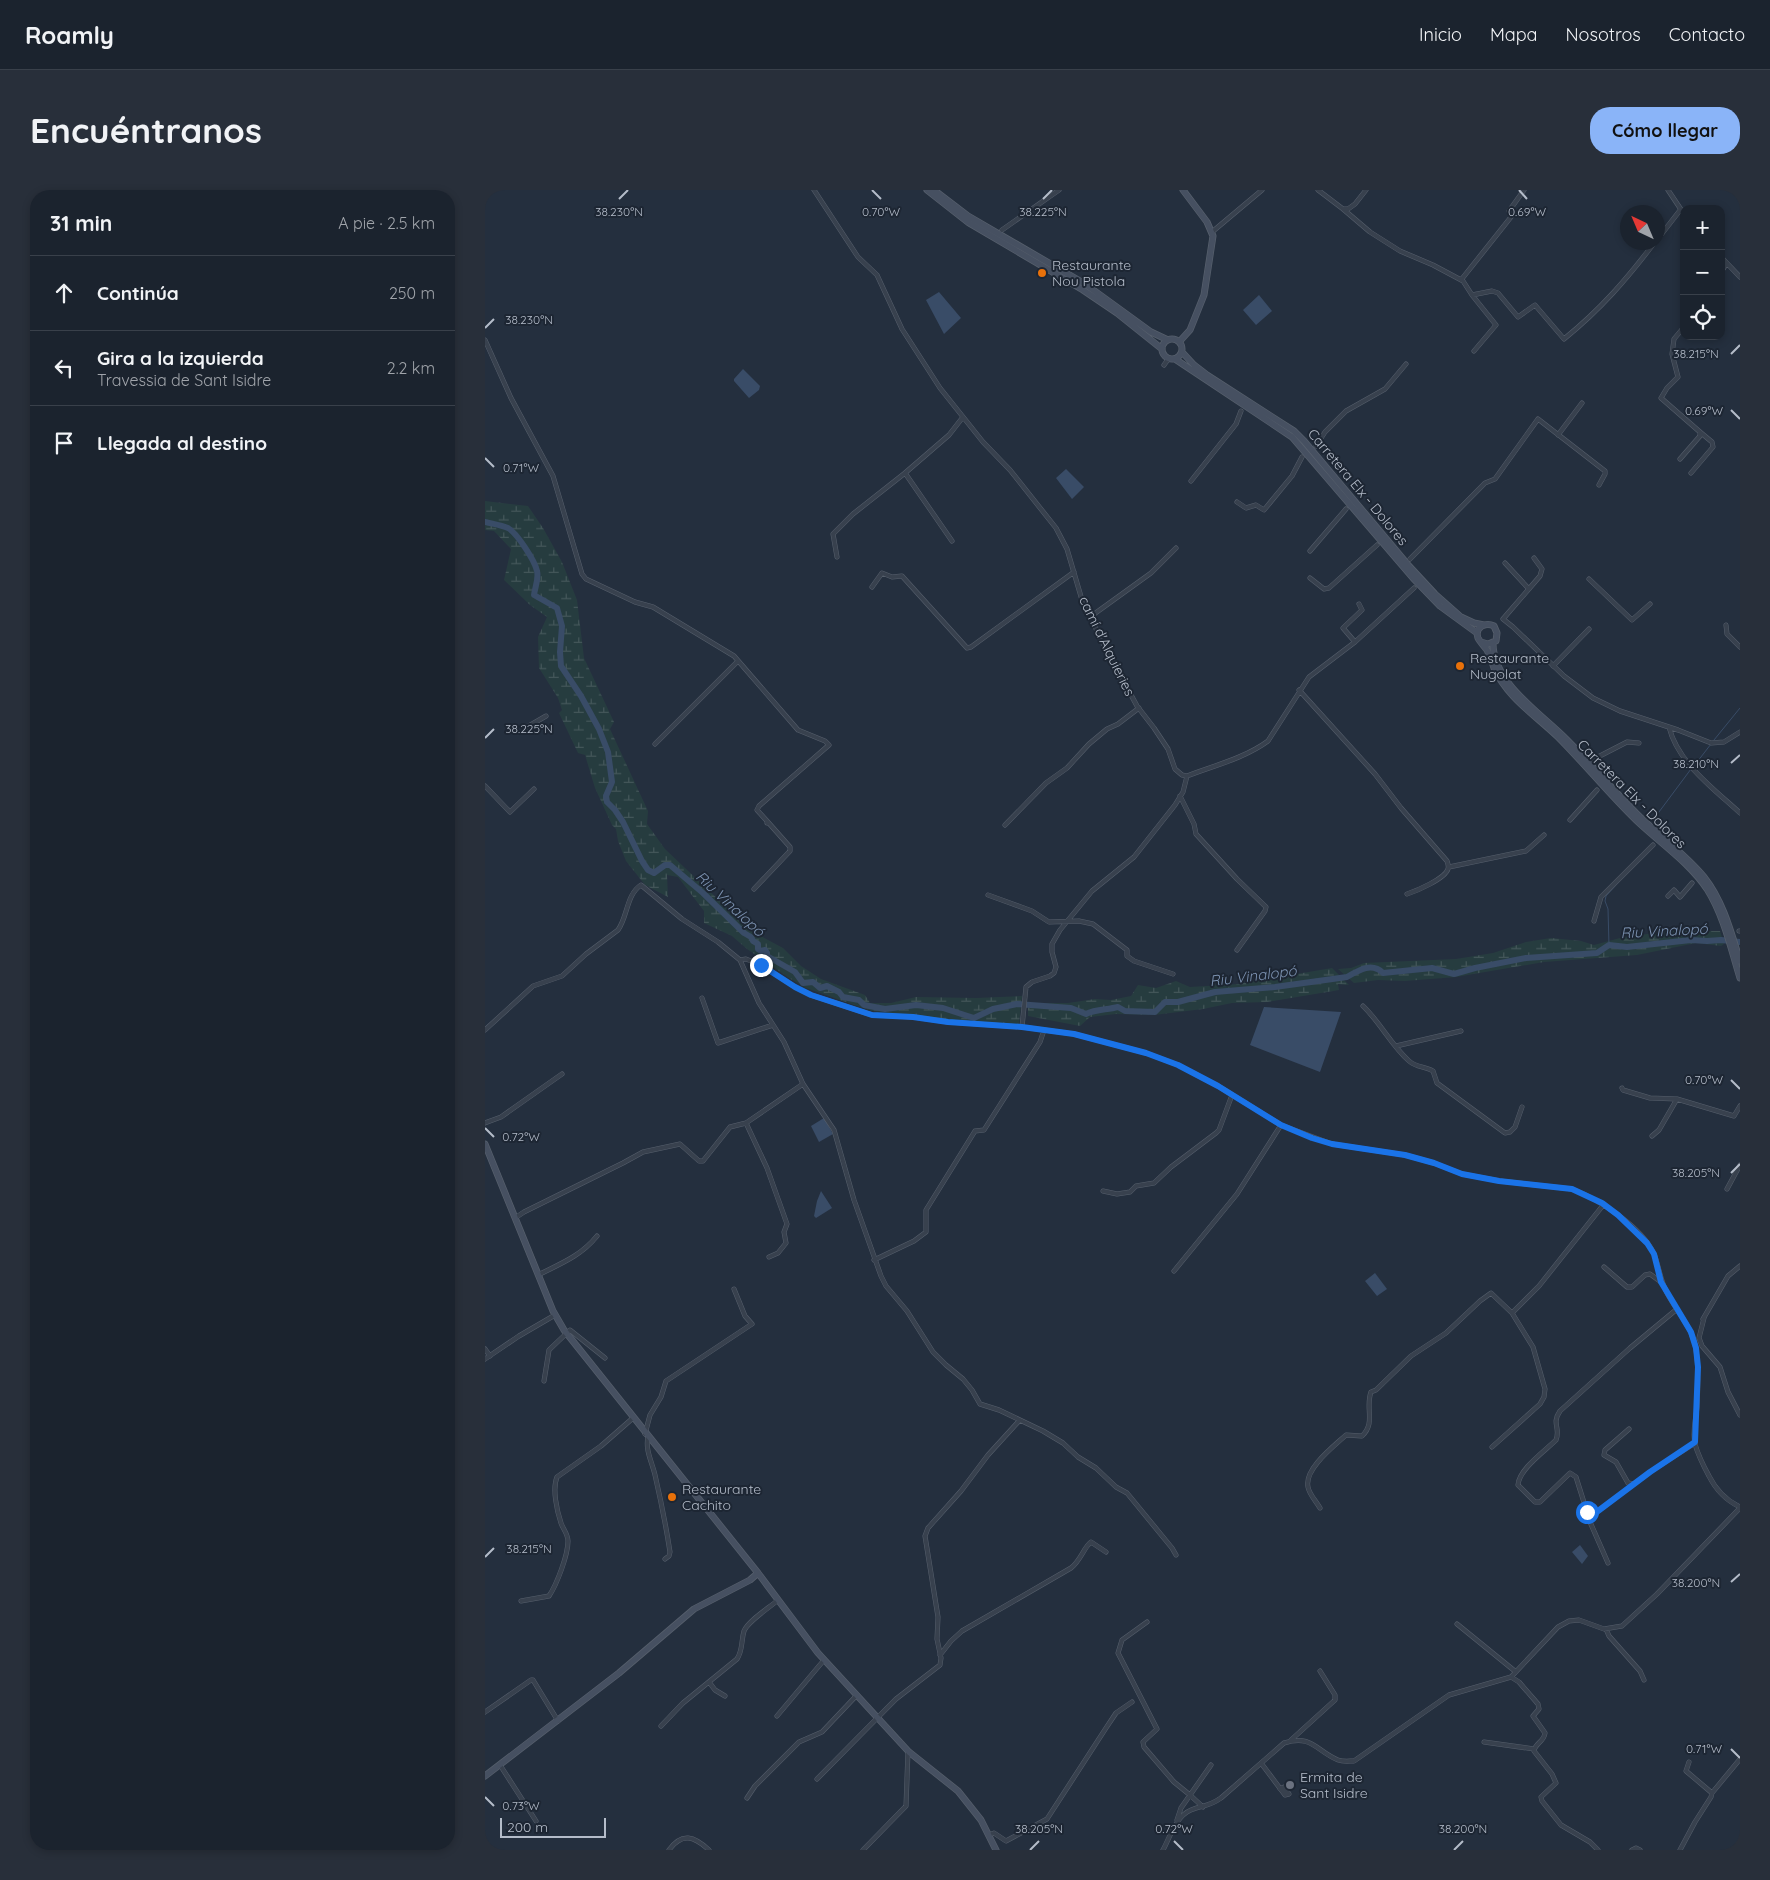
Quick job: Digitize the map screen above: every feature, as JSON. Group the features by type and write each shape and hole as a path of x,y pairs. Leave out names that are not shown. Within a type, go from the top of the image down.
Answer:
{"main road":[{"path":"927,190 969,223 1083,290 1117,313 1162,349 1164,355 1172,358 1182,352 1183,347 1175,339 1168,340 1163,344 1162,349"},
{"path":"934,190 968,216 1085,284 1151,332 1168,340"},
{"path":"1179,341 1190,330 1204,295 1212,232 1207,222 1183,190"},
{"name":"Carretera Elx - Dolores","path":"1182,352 1194,365 1294,431 1435,594 1461,617 1474,623 1484,624"},
{"name":"Carretera Elx - Dolores","path":"1172,358 1292,436 1413,578 1440,606 1477,633"},
{"path":"1484,624 1496,628 1497,638 1488,644 1479,640 1477,633 1478,629 1484,624"},
{"name":"Carretera Elx - Dolores","path":"1481,642 1501,680 1511,694 1555,735 1636,820 1695,874 1712,898 1726,926"},
{"name":"Carretera Elx - Dolores","path":"1493,642 1497,663 1514,690 1572,744 1637,813 1699,872 1715,894 1737,957 1740,978"},
{"path":"485,1144 555,1315 566,1333 758,1573 824,1660 908,1751 957,1791 981,1820 996,1850"},
{"path":"485,1776 619,1673 694,1609 750,1580 758,1573"}],"street":[{"name":"camí d'Alquieries","path":"814,190 858,257 877,275 917,356 963,417 1010,470 1056,528 1067,549 1082,600 1103,643 1139,708 1168,749 1175,769 1182,775 1187,776"},
{"path":"1002,230 1059,190"},
{"path":"1212,232 1263,190"},
{"path":"1318,190 1369,232 1400,251 1433,265 1461,280 1496,326 1474,351"},
{"path":"1343,209 1348,209 1355,204 1366,190"},
{"path":"1461,280 1511,218 1509,211 1524,190"},
{"path":"1668,190 1680,209"},
{"path":"1665,231 1680,214"},
{"path":"1472,295 1492,291 1498,292 1518,317 1535,305 1564,339 1591,317 1611,297 1649,250"},
{"path":"1725,266 1727,263 1740,277"},
{"path":"1680,331 1673,339 1672,354 1678,377 1667,388 1661,398 1712,442 1713,447 1691,473"},
{"path":"485,340 511,398 553,476 582,574 586,579 635,602 653,607 728,652 798,730 825,740 829,745 759,806 757,810 759,813 789,847 790,851 754,889"},
{"path":"1164,365 1172,358"},
{"path":"1316,446 1325,432 1346,411 1385,389 1406,364"},
{"path":"1558,435 1582,402"},
{"path":"1191,480 1236,424 1241,411"},
{"path":"837,557 833,534 853,514 949,435 963,417"},
{"path":"1410,559 1485,483 1495,479 1538,419 1605,471 1599,485"},
{"path":"1680,459 1700,436 1700,432"},
{"path":"1237,502 1245,508 1256,505 1264,510 1292,476 1302,457"},
{"path":"905,473 952,541"},
{"path":"1310,551 1346,509"},
{"path":"1310,578 1324,589 1329,588 1377,545"},
{"path":"1090,617 1151,572 1176,548"},
{"path":"1534,558 1542,569 1539,576 1503,619 1575,686 1608,706 1718,743 1724,742 1740,732"},
{"path":"1505,562 1529,589"},
{"path":"872,587 882,573 892,577 902,576 967,648 971,647 1074,572"},
{"path":"1589,579 1632,620 1650,604"},
{"path":"1022,1027 1026,987 1028,984 1050,976 1056,968 1052,944 1092,891 1130,861 1180,796 1187,776 1253,750 1268,741 1309,677 1355,642 1414,588"},
{"path":"1355,642 1343,628 1362,610 1359,604"},
{"path":"1726,626 1727,634 1740,647"},
{"path":"1553,666 1589,629"},
{"path":"655,744 738,661"},
{"path":"1299,690 1375,774 1401,808 1447,861 1449,867 1447,872 1425,887 1407,894"},
{"path":"1005,825 1046,783 1067,768 1089,744 1107,729 1118,724 1139,708"},
{"path":"527,727 546,716"},
{"path":"1669,727 1671,735 1687,760 1715,790 1740,812"},
{"path":"1592,760 1627,742 1639,743"},
{"path":"485,786 510,812 534,789"},
{"path":"1570,820 1597,790"},
{"path":"1180,796 1194,824 1196,834 1237,879 1266,907 1237,950"},
{"path":"1449,867 1526,851 1544,835"},
{"path":"1594,921 1601,897 1653,845"},
{"path":"1668,896 1673,890 1680,897 1692,883"},
{"path":"485,1030 533,986 562,976 586,954 618,930 632,893 641,885 683,919 717,942 740,960 759,1003 784,1042 803,1084 834,1130 874,1260 886,1286 899,1301 928,1345 939,1359 973,1390 980,1404 999,1410 1056,1438 1078,1458 1102,1473 1116,1487 1127,1494 1176,1555"},
{"path":"988,895 1032,911 1049,922 1093,924 1127,950 1127,956 1134,961 1173,974"},
{"path":"740,960 761,965 811,995 872,1015 1022,1027 1074,1034 1146,1053 1178,1065 1281,1125 1332,1144 1405,1155 1434,1163 1462,1174 1499,1181 1572,1189 1603,1204 1618,1215 1647,1243 1654,1254 1661,1282 1692,1335 1696,1348 1698,1367 1695,1442 1701,1461 1714,1485 1723,1496 1740,1508 1657,1594 1623,1626 1606,1629 1579,1620 1569,1620 1558,1627 1511,1677 1449,1695 1354,1761 1339,1760 1310,1741 1295,1740 1288,1742"},
{"path":"702,998 718,1043 773,1025"},
{"path":"1363,1006 1408,1060 1418,1067 1426,1067 1433,1071 1437,1084 1505,1133 1510,1132 1515,1127 1522,1107"},
{"path":"874,1260 914,1241 926,1232 926,1210 942,1182 975,1131 984,1130 1040,1042 1044,1030"},
{"path":"1396,1046 1461,1031"},
{"path":"485,1123 501,1117 562,1074"},
{"path":"515,1218 643,1152 680,1144 699,1161 703,1161 730,1127 746,1123 803,1084"},
{"path":"1622,1088 1623,1090 1650,1098 1677,1099 1734,1116 1740,1106"},
{"path":"1103,1191 1117,1194 1130,1192 1136,1186 1154,1183 1171,1167 1216,1134 1232,1095"},
{"path":"1652,1136 1659,1130 1677,1099"},
{"path":"746,1123 767,1168 787,1224 784,1232 786,1243 778,1253 769,1257"},
{"path":"1174,1271 1237,1194 1281,1125"},
{"path":"485,1162 491,1159"},
{"path":"1727,1189 1740,1165"},
{"path":"1512,1313 1539,1286 1603,1204"},
{"path":"538,1274 570,1260 588,1247 597,1236"},
{"path":"1692,1335 1697,1331 1729,1276 1740,1266"},
{"path":"1604,1267 1627,1287 1632,1288 1650,1274 1661,1282"},
{"path":"665,1559 669,1556 670,1552 665,1518 653,1464 646,1447 650,1415 661,1397 666,1381 752,1324 745,1316 734,1289"},
{"path":"1320,1508 1308,1489 1307,1479 1312,1468 1346,1434 1362,1436 1366,1432 1370,1424 1369,1398 1371,1392 1376,1390 1411,1356 1446,1333 1491,1293 1512,1313 1533,1347 1545,1388 1544,1397 1540,1404 1493,1447"},
{"path":"1608,1564 1590,1522 1576,1477 1570,1474 1540,1502 1535,1502 1518,1485 1518,1480 1523,1471 1556,1440 1558,1435 1555,1418 1560,1412 1630,1348 1677,1309"},
{"path":"485,1359 555,1315"},
{"path":"1704,1318 1699,1338 1702,1346 1720,1367 1728,1392 1740,1415"},
{"path":"544,1381 549,1350 570,1330 605,1358"},
{"path":"485,1349 491,1356"},
{"path":"521,1600 549,1596 559,1578 568,1542 559,1516 555,1492 557,1477 601,1446 633,1418"},
{"path":"817,1779 897,1699 940,1665 937,1639 939,1617 925,1536 928,1528 961,1491 988,1455 1019,1421"},
{"path":"1629,1430 1605,1450 1604,1455 1616,1462 1628,1482 1634,1484"},
{"path":"1590,1517 1695,1442"},
{"path":"940,1655 962,1631 1071,1568 1091,1542 1106,1552"},
{"path":"661,1726 683,1703 737,1659 748,1625 777,1600"},
{"path":"1147,1622 1123,1640 1119,1646 1118,1653 1157,1729 1143,1742 1144,1747 1174,1782 1203,1807"},
{"path":"1457,1624 1516,1672"},
{"path":"1609,1635 1615,1628"},
{"path":"1606,1629 1609,1635 1640,1670 1644,1680"},
{"path":"777,1716 824,1660"},
{"path":"1163,1850 1183,1815 1190,1810 1211,1805 1221,1798 1335,1700 1335,1695 1320,1671"},
{"path":"1511,1677 1519,1682 1539,1704 1539,1709 1533,1716 1545,1733 1545,1737 1535,1746 1534,1750"},
{"path":"485,1712 533,1680 558,1721"},
{"path":"709,1682 715,1690 725,1696"},
{"path":"747,1798 755,1786 799,1742 822,1732 857,1695"},
{"path":"989,1835 994,1834 1006,1841 1047,1819 1105,1728 1116,1713 1132,1702"},
{"path":"1484,1742 1534,1750 1556,1780 1556,1783 1541,1797 1541,1801 1561,1825 1590,1842 1598,1850"},
{"path":"863,1850 907,1806 908,1751"},
{"path":"1680,1850 1712,1794 1740,1759"},
{"path":"1689,1762 1687,1772 1712,1794"},
{"path":"1261,1763 1281,1790"},
{"path":"500,1765 536,1821"},
{"path":"1176,1825 1181,1808 1211,1765"},
{"path":"669,1850 676,1841 682,1838 695,1840 709,1850"},
{"path":"1632,1850 1636,1848 1640,1850"}],"green space":[{"path":"485,501 528,506 562,562 577,600 584,658 614,722 610,729 648,811 647,824 665,849 744,924 757,934 783,948 801,966 821,979 865,995 870,1003 891,1003 916,997 976,998 1022,996 1019,1024 962,1021 872,1011 806,988 747,949 732,936 704,923 704,911 678,877 667,875 668,897 645,885 626,861 618,841 616,829 612,825 595,788 585,755 578,753 559,713 562,710 558,698 539,668 538,637 547,617 530,605 504,580 511,549 494,531 485,530"},
{"path":"1668,931 1720,931 1724,944 1721,946 1696,943 1637,955 1544,962 1456,977 1405,981 1378,980 1354,983 1338,969 1351,968 1364,963 1456,959 1493,953 1526,942 1551,938 1581,941 1594,945 1620,938"},
{"path":"1332,968 1349,985 1338,984 1339,990 1267,1002 1232,1003 1203,1009 1154,1015 1116,1014 1090,1017 1080,1026 1028,1016 1028,1003 1068,1003 1095,999 1111,1000 1131,996 1138,985 1156,988 1176,981 1190,987 1238,984"}],"water":[{"path":"939,292 961,318 944,334 926,300"},
{"path":"1259,295 1272,311 1256,325 1243,310"},
{"path":"743,369 760,386 759,390 749,398 734,381"},
{"path":"1066,469 1084,487 1072,499 1056,478"},
{"path":"1264,1007 1341,1012 1320,1072 1250,1045"},
{"path":"824,1118 833,1134 819,1142 811,1126"},
{"path":"821,1191 832,1208 816,1218 814,1216"},
{"path":"1375,1273 1387,1289 1377,1296 1365,1281"},
{"path":"1580,1545 1588,1556 1582,1564 1572,1552"}],"waterway":[{"name":"Riu Vinalopó","path":"485,522 508,528 516,535 536,566 537,580 534,595 557,608 562,626 561,666 581,696 599,729 608,752 612,782 606,796 607,802 623,822 648,870 654,873 665,865 670,865 703,893 744,933 751,937 758,944 758,949 761,951 765,950 767,956 795,972 803,983 813,982 820,988 827,986 839,992 843,997 859,1000 864,1005 885,1009 916,1005 943,1008 974,1018 993,1009 1017,1004 1071,1008 1086,1014 1118,1007 1125,1011 1155,1012 1165,1002 1178,1002 1215,992 1275,987 1347,977 1365,968 1374,968 1383,973 1432,968 1454,974 1526,958 1597,953 1609,945 1627,947 1691,940 1740,942"},
{"path":"1714,740 1740,708"},
{"path":"1694,766 1711,744"},
{"path":"1656,816 1691,769"},
{"path":"1609,945 1606,896 1627,873"}],"place":[{"name":"Restaurante Nou Pistola","path":"1042,273"},
{"name":"Restaurante Nugolat","path":"1460,666"},
{"name":"Restaurante Cachito","path":"672,1497"},
{"name":"Ermita de Sant Isidre","path":"1290,1785"}],"route":[{"path":"761,965 811,995 872,1015 1022,1027 1074,1034 1146,1053 1178,1065 1218,1086 1281,1125 1312,1138 1353,1148 1405,1155 1434,1163 1462,1174 1499,1181 1572,1189 1602,1203 1618,1215 1647,1243 1654,1254 1661,1282 1691,1332 1696,1348 1698,1367 1697,1406 1694,1429 1695,1442 1650,1472 1590,1517 1587,1512"}]}
